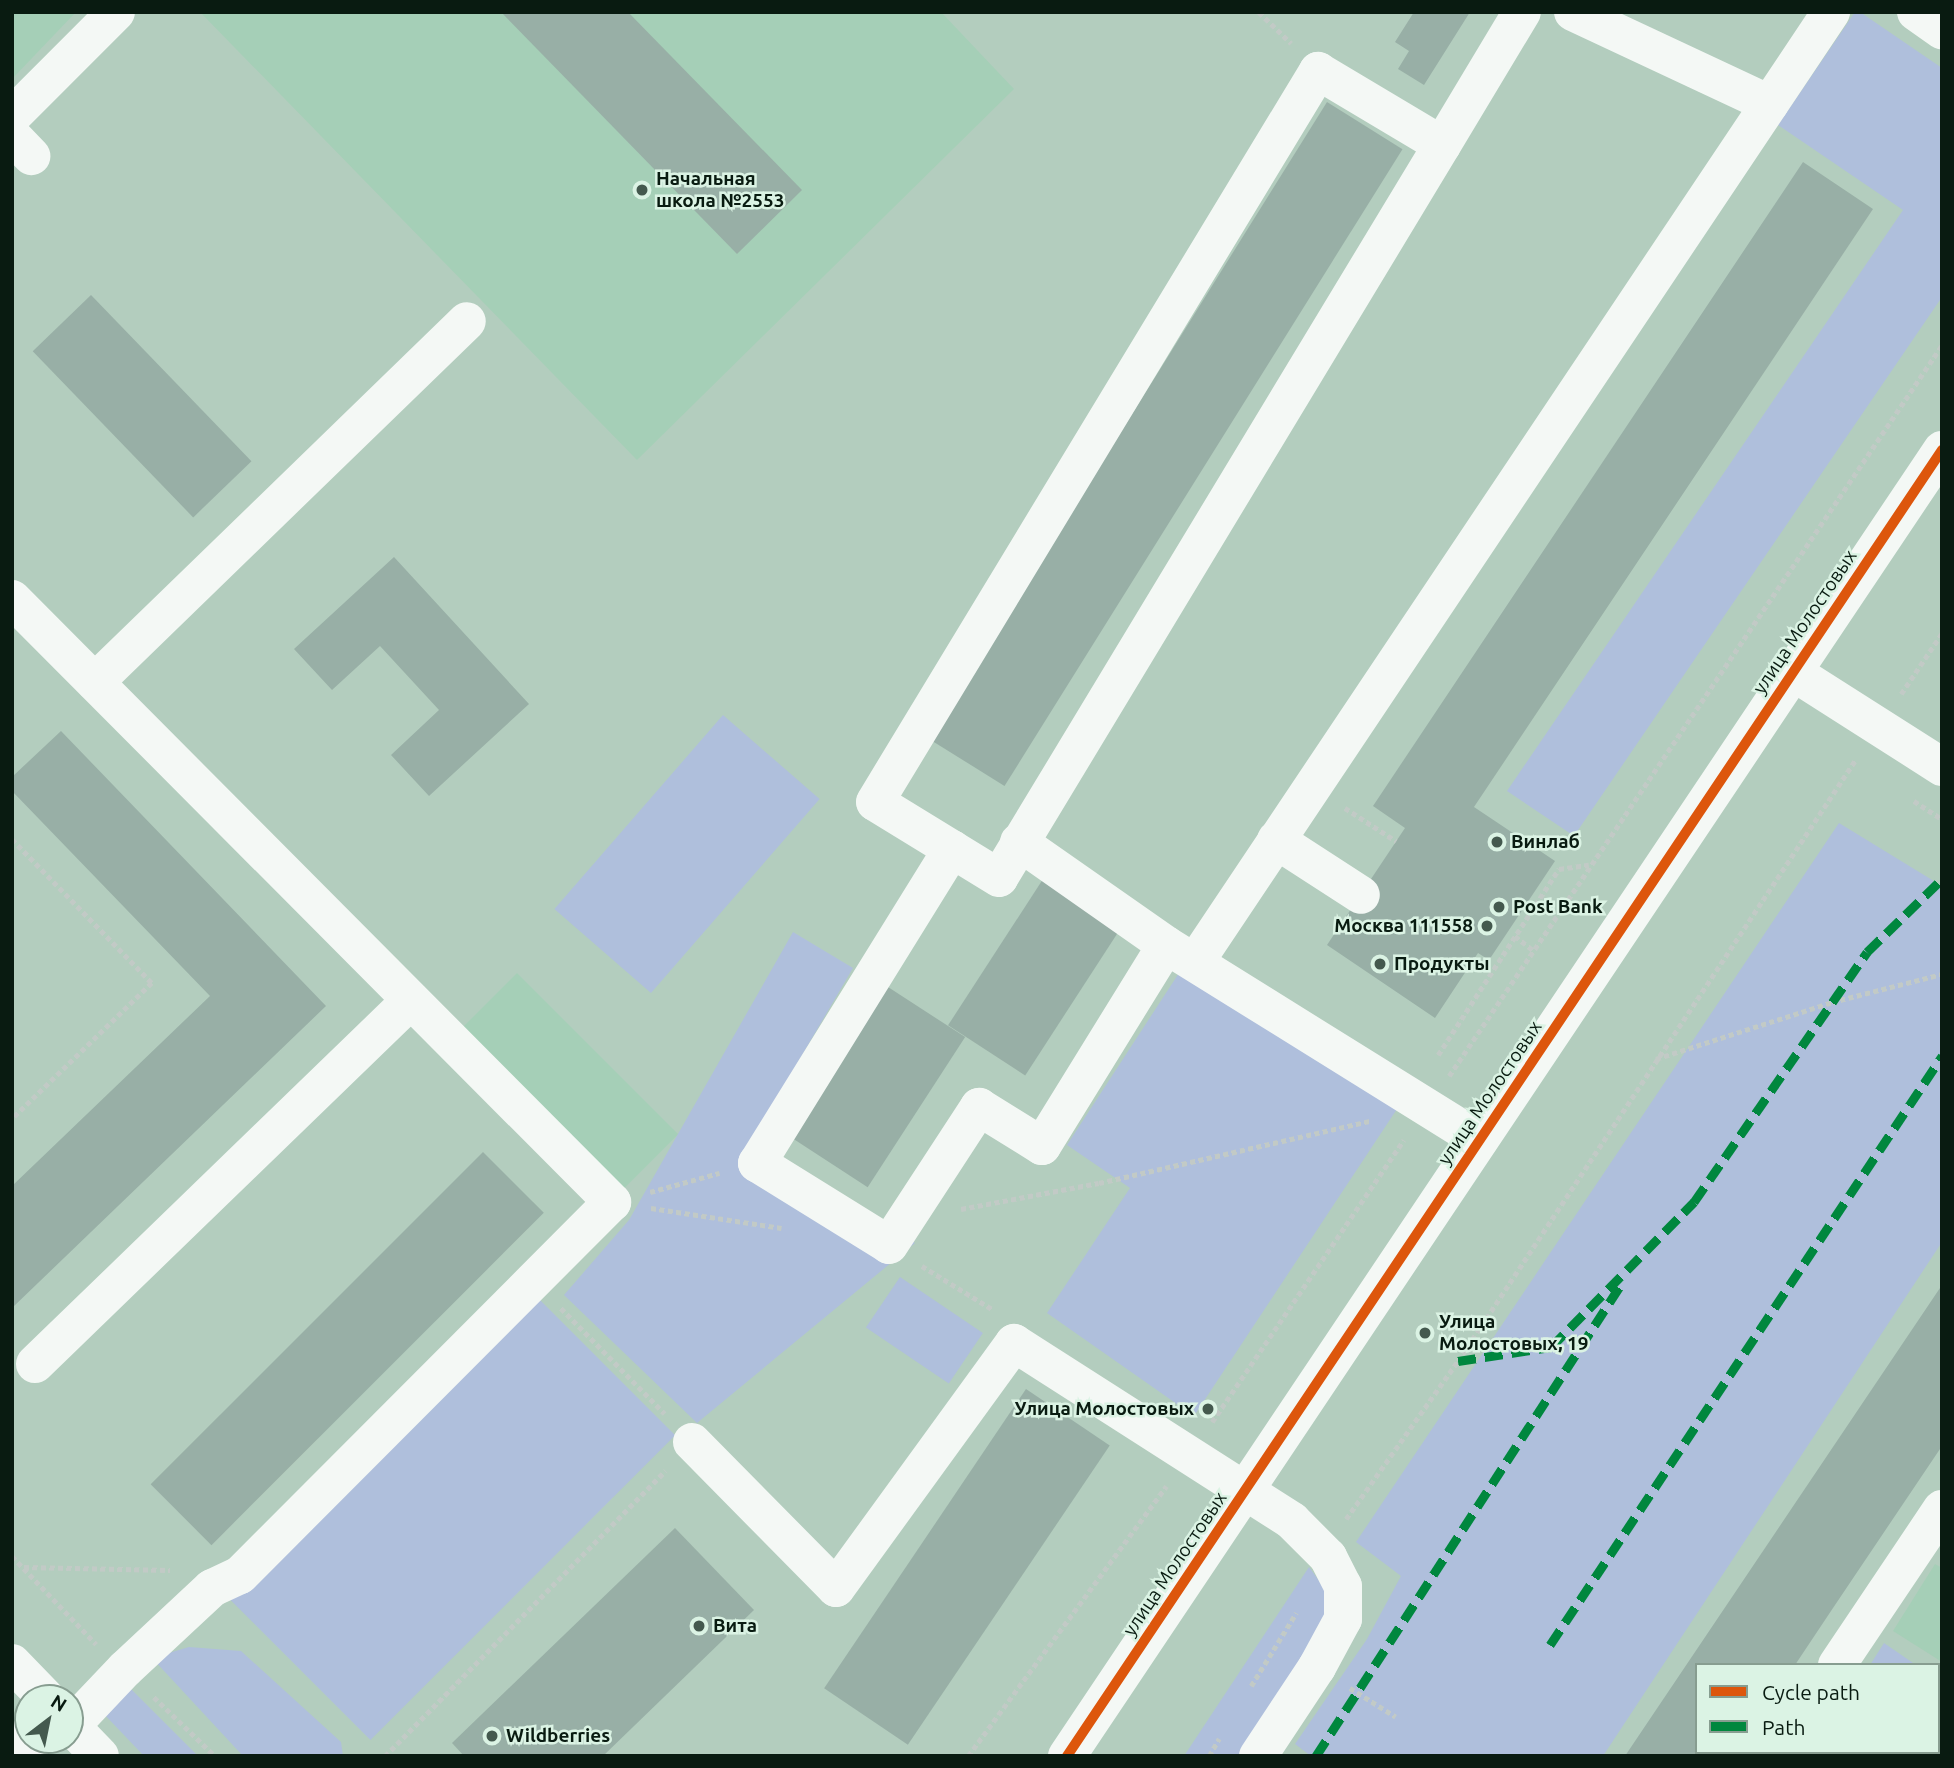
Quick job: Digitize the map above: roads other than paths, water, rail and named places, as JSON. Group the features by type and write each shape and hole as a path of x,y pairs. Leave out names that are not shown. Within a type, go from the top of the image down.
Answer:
{"street":[{"path":"12,116 117,12"},
{"path":"1442,145 1318,71 875,802 999,878 1018,842 1442,145 1522,12"},
{"path":"1573,12 1769,104"},
{"path":"952,849 757,1163 889,1245 979,1107 1042,1146 1181,953 1276,840 1831,12"},
{"path":"1916,12 1942,30"},
{"path":"95,682 467,321"},
{"name":"улица Молостовых","path":"1067,1756 1942,450"},
{"path":"12,599 612,1202 240,1575 212,1588 125,1669 84,1712"},
{"path":"1793,672 1942,767"},
{"path":"1276,840 1361,895"},
{"path":"1018,842 1181,953 1479,1140"},
{"path":"35,1364 411,1000"},
{"path":"692,1443 836,1588 1014,1343 1179,1452 1239,1500 1292,1521 1328,1557 1343,1586 1343,1619 1317,1667 1258,1756"},
{"path":"1838,1663 1942,1510"},
{"path":"12,1663 32,1684"},
{"path":"12,1737 31,1756"},
{"path":"84,1739 100,1756"}],"place":[{"name":"Начальная школа №2553","path":"642,190"},
{"name":"Винлаб","path":"1497,842"},
{"name":"Post Bank","path":"1499,907"},
{"name":"Москва 111558","path":"1487,926"},
{"name":"Продукты","path":"1380,964"},
{"name":"Улица Молостовых, 19","path":"1425,1333"},
{"name":"Улица Молостовых","path":"1208,1409"},
{"name":"Вита","path":"699,1626"},
{"name":"Wildberries","path":"492,1736"}]}
